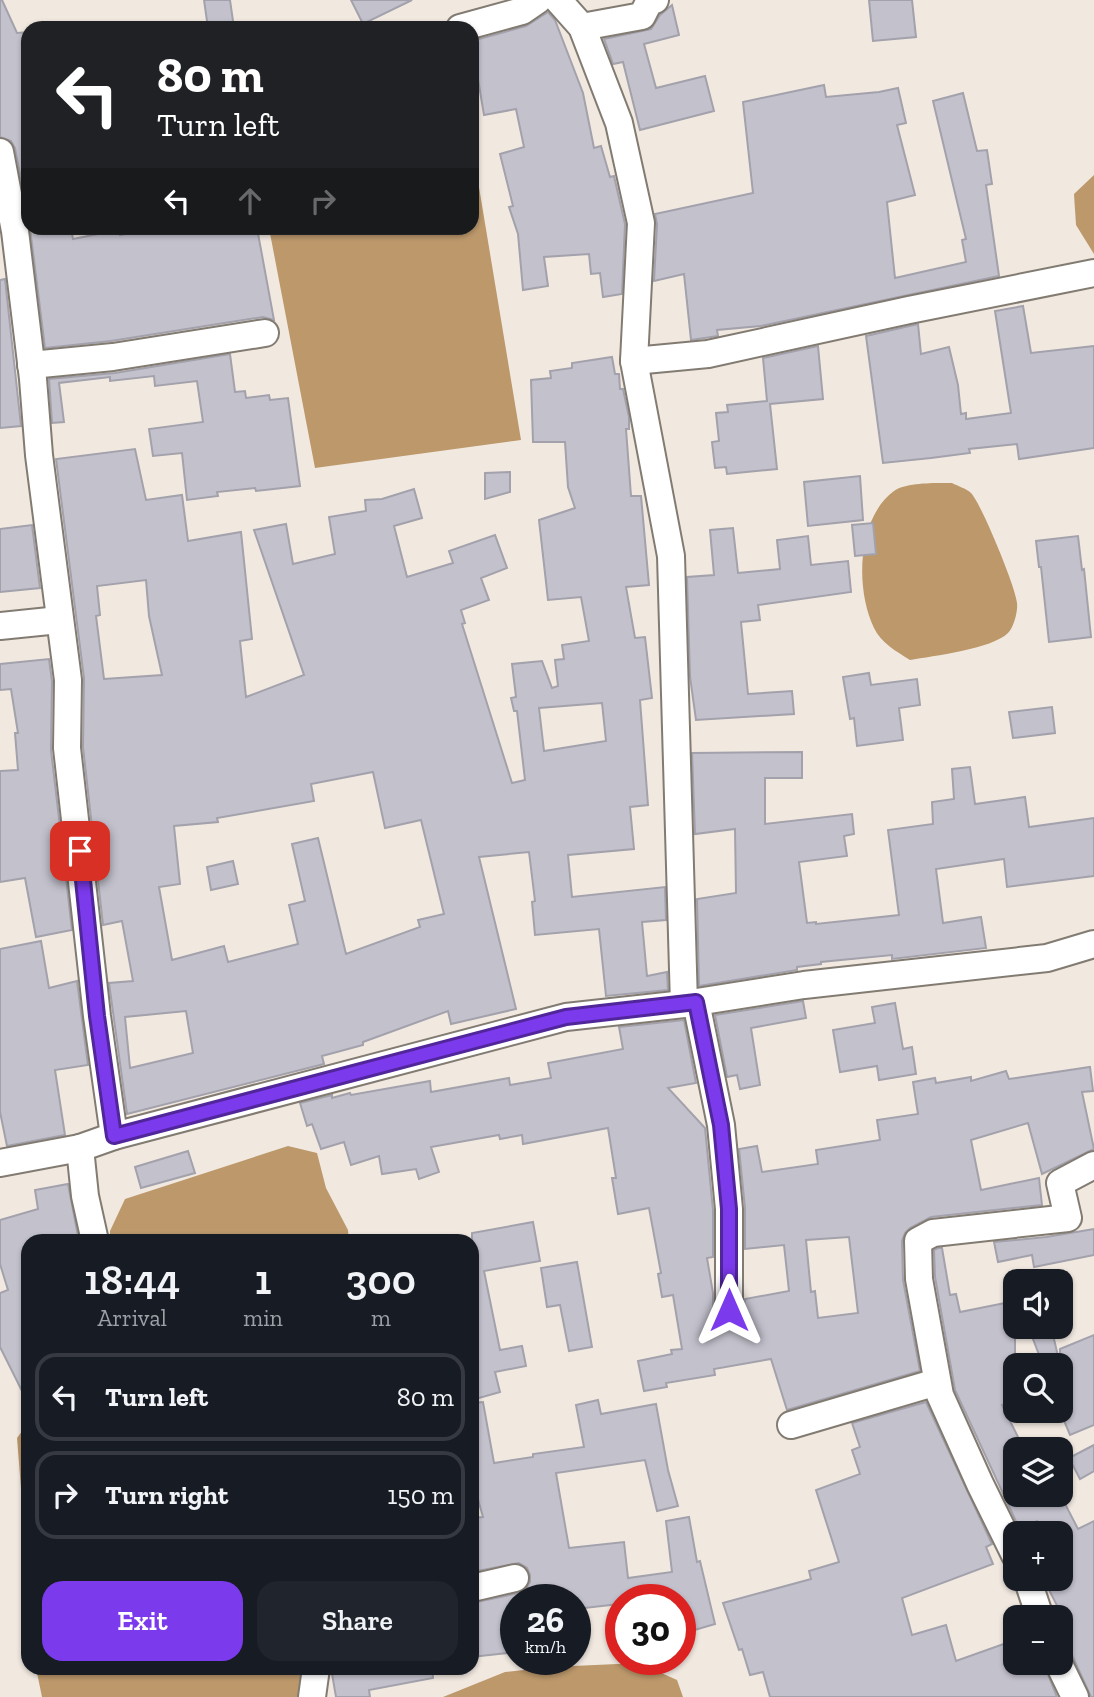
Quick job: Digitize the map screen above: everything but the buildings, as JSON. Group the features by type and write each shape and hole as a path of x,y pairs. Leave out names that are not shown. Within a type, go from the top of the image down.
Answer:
{"street":[{"path":"479,23 522,11 538,0"},
{"path":"558,0 582,27 619,124 641,223 634,361 671,556 690,1003 721,1125 729,1209 729,1310"},
{"path":"582,27 642,16 649,2 655,0"},
{"path":"0,152 15,231 39,454 68,680 67,748 97,1016 114,1136"},
{"path":"634,361 708,354 1094,273"},
{"path":"31,365 113,357 265,333"},
{"path":"0,626 59,620"},
{"path":"0,1163 80,1148 114,1136 566,1017 690,1003 804,985 1047,958 1094,944"},
{"path":"80,1148 85,1196 93,1234"},
{"path":"1003,1530 940,1395 919,1279 918,1241 933,1233 1068,1218 1060,1183 1094,1165"},
{"path":"791,1425 937,1382"},
{"path":"479,1586 515,1578"},
{"path":"312,1697 315,1675"},
{"path":"1064,1675 1075,1697"}],"shaded area":[{"path":"1094,175 1094,254 1076,225 1074,194"},
{"path":"479,187 521,440 315,468 270,235 479,235"},
{"path":"952,483 971,493 982,512 1011,581 1017,603 1016,614 1012,627 1000,639 962,651 910,660 881,638 868,612 862,575 866,536 882,503 894,491 914,485"},
{"path":"288,1146 317,1153 326,1188 348,1234 110,1234 125,1199"},
{"path":"21,1433 21,1488 17,1438"},
{"path":"591,1665 605,1665 605,1675 666,1675 677,1680 683,1697 443,1697 500,1674 591,1675"},
{"path":"37,1675 300,1675 301,1697 42,1697"}],"route":[{"path":"80,851 97,1016 114,1136 566,1017 696,1002 721,1125 729,1209 729,1310"}]}
